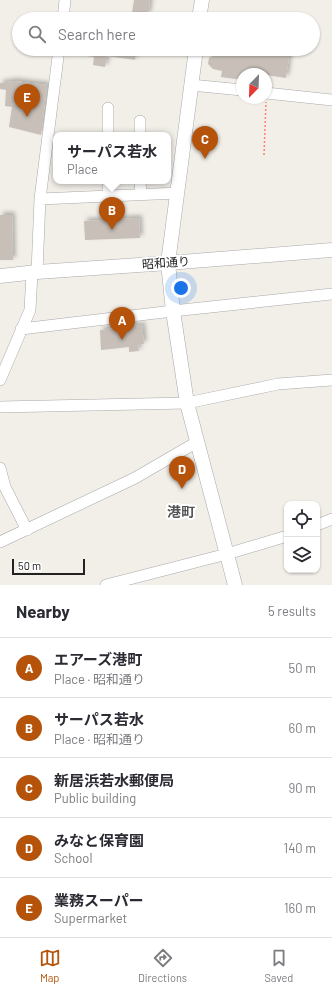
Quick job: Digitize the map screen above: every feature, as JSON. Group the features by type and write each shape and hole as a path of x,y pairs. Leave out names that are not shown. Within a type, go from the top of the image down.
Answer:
{"street":[{"path":"64,12 65,0"},
{"path":"200,12 202,0"},
{"path":"0,380 30,310 40,199 58,56"},
{"path":"195,56 168,264 173,310 187,403 235,585"},
{"path":"191,85 236,89"},
{"path":"272,94 332,100"},
{"path":"108,108 108,132"},
{"path":"140,121 140,132"},
{"path":"108,184 108,197"},
{"path":"140,184 141,195"},
{"path":"40,199 178,193"},
{"name":"昭和通り","path":"0,276 34,272 168,264 332,250"},
{"path":"21,329 173,310 332,294"},
{"path":"0,407 187,403 278,384 332,380"},
{"path":"0,542 135,478 197,442"},
{"path":"0,468 5,487 26,530"},
{"path":"320,524 332,519"},
{"path":"106,585 227,554 284,537"}],"path":[{"path":"264,155 266,104"}],"building":[{"path":"134,0 150,0 148,12 132,12"},
{"path":"87,56 107,56 105,67 93,65 94,57"},
{"path":"107,56 136,56 135,60"},
{"path":"213,56 289,56 286,78 272,76 272,68 236,68 236,79 221,77 222,71 213,69 208,64 209,58"},
{"path":"14,81 47,85 41,135 9,127 12,107 5,106 6,90 0,89 0,83"},
{"path":"0,215 12,215 13,260 0,260"},
{"path":"139,218 140,238 85,240 84,221"},
{"path":"142,325 144,344 138,345 139,351 129,352 129,347 101,350 100,330"}],"place":[{"name":"業務スーパー","path":"27,117"},
{"name":"新居浜若水郵便局","path":"205,159"},
{"name":"サーパス若水","path":"112,230"},
{"name":"エアーズ港町","path":"122,340"},
{"name":"みなと保育園","path":"182,489"}],"district":[{"name":"港町","path":"181,512"}]}
